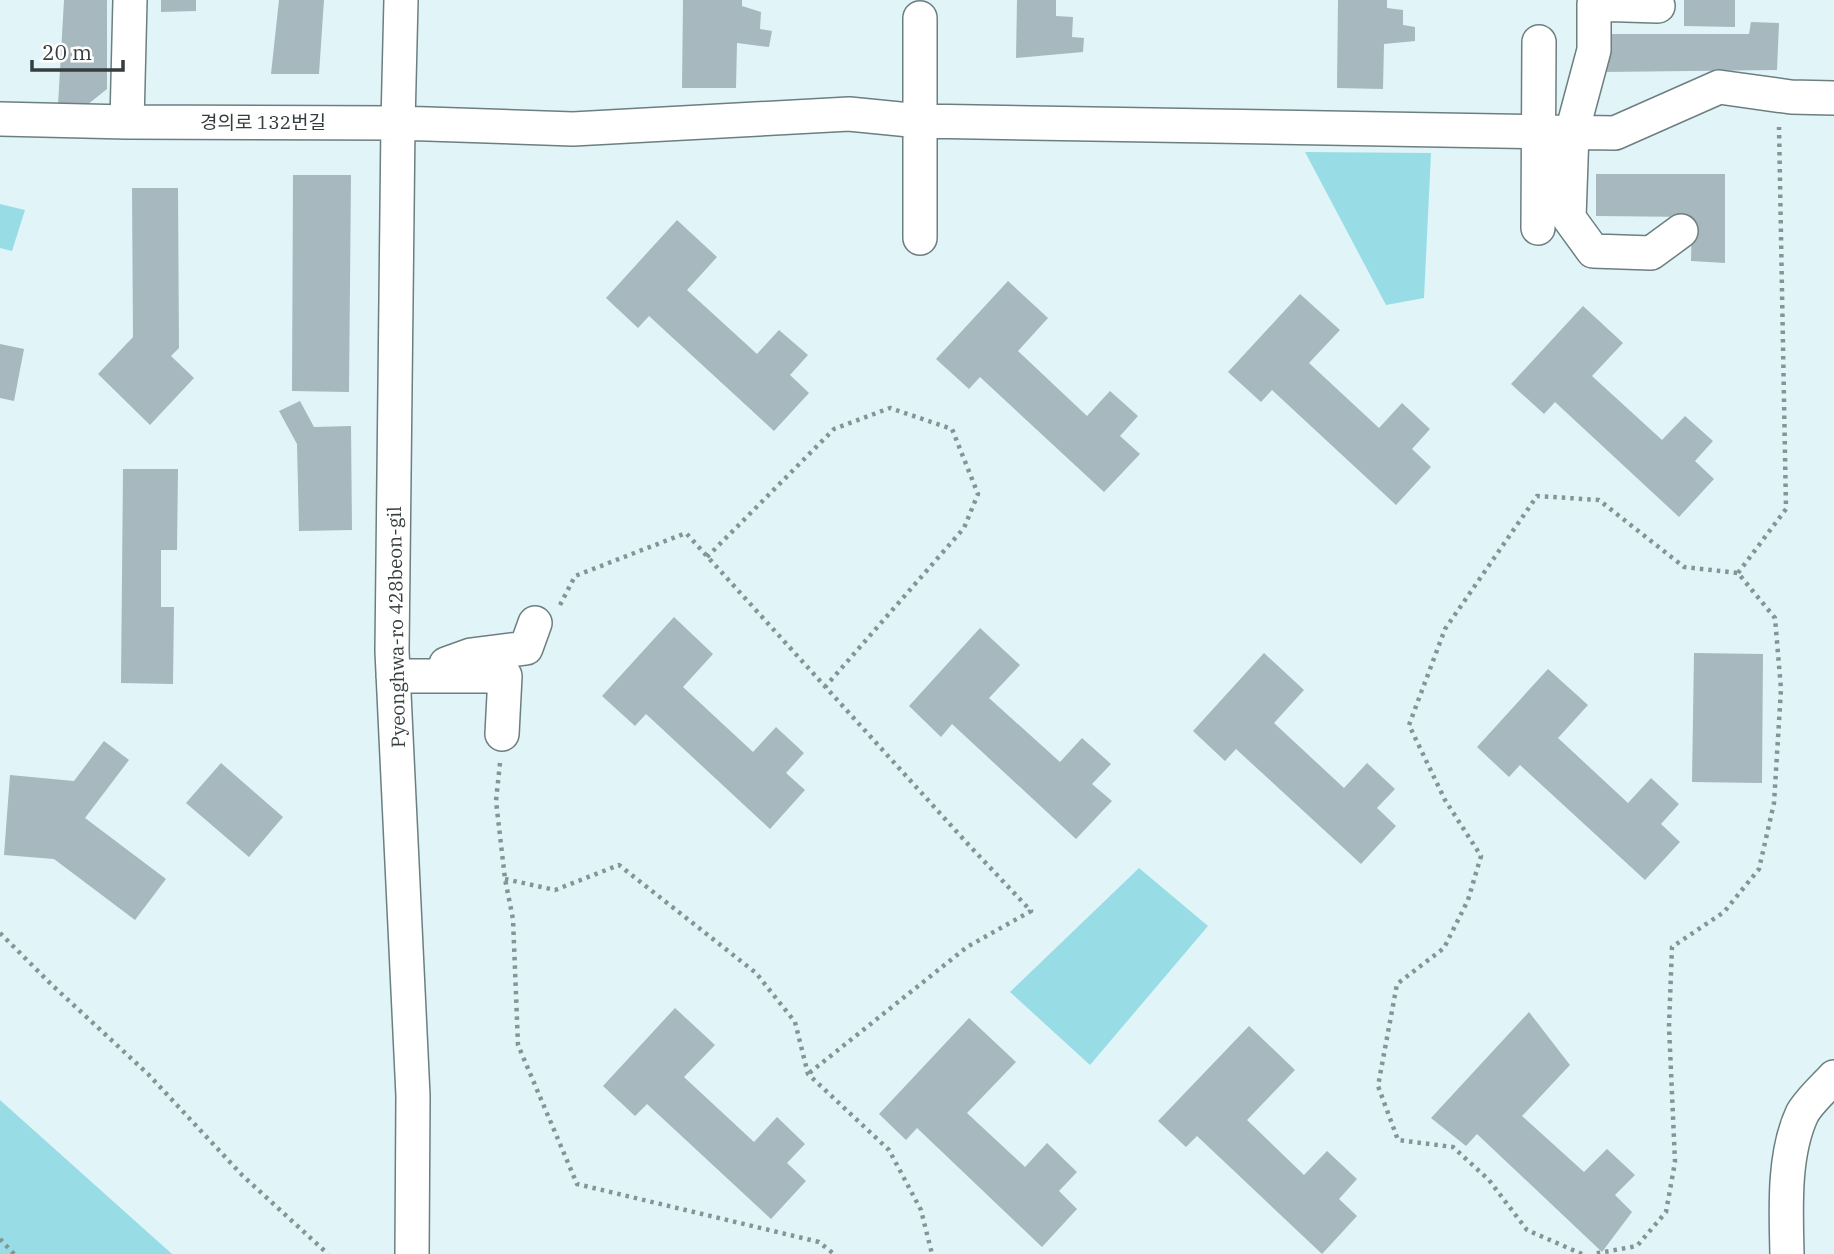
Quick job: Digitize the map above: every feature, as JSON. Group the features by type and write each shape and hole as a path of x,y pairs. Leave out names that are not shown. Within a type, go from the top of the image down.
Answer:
{"street":[{"path":"127,122 130,0"},
{"name":"Pyeonghwa-ro 428beon-gil","path":"401,0 398,123 402,676 413,1096 412,1254"},
{"path":"1658,6 1594,5 1594,50 1572,132 1569,218 1593,251 1651,253 1681,231"},
{"path":"920,18 920,239"},
{"path":"1538,228 1539,42"},
{"name":"경의로 132번길","path":"0,119 398,123 573,129 849,114 920,121 1615,133 1719,87 1791,97 1834,98"},
{"path":"402,676 471,655 526,648 545,618"},
{"path":"402,676 505,676 502,734"},
{"path":"1787,1254 1786,1211 1791,1150 1803,1112 1834,1077"}],"path":[{"path":"1738,573 1786,509 1778,94"},
{"path":"707,557 834,429 890,408 951,429 978,494 964,528 825,687"},
{"path":"1582,1254 1527,1230 1489,1180 1453,1147 1398,1140 1378,1086 1397,984 1444,948 1468,900 1481,856 1445,800 1409,726 1445,629 1537,496 1599,500 1684,567 1738,573 1775,618 1781,689 1774,803 1759,869 1724,912 1672,947 1669,1026 1675,1162 1666,1212 1637,1246 1594,1254"},
{"path":"545,618 575,576 686,533 1031,911 967,947 808,1074"},
{"path":"502,734 496,801 505,880 513,919 518,1045 577,1184 819,1242 834,1254"},
{"path":"505,880 555,890 619,866 756,974 795,1022 808,1074 889,1150 921,1210 932,1254"},
{"path":"0,933 148,1074 242,1175 328,1254"},
{"path":"0,1240 14,1254"}],"shaded area":[{"path":"1305,152 1431,153 1424,298 1386,305"},
{"path":"0,204 25,210 12,251 0,248"},
{"path":"1139,868 1208,926 1090,1065 1010,992"},
{"path":"0,1100 172,1254 0,1254"}],"building":[{"path":"64,0 107,0 107,89 87,105 58,105"},
{"path":"161,0 196,0 196,11 161,12"},
{"path":"279,0 324,0 319,74 271,74"},
{"path":"683,0 742,0 742,6 761,12 760,29 772,31 769,47 737,43 736,88 682,88"},
{"path":"1017,0 1056,0 1056,16 1073,17 1072,37 1084,38 1083,52 1016,58"},
{"path":"1338,0 1387,0 1387,8 1403,10 1403,25 1415,27 1415,41 1384,44 1383,89 1337,88"},
{"path":"1684,0 1735,0 1735,27 1684,26"},
{"path":"1751,22 1779,23 1777,70 1603,72 1605,34 1749,34"},
{"path":"1596,174 1725,174 1725,263 1691,261 1692,217 1596,216"},
{"path":"293,175 351,175 349,392 292,391"},
{"path":"132,188 178,188 179,348 171,356 194,378 150,425 98,374 133,337"},
{"path":"677,220 717,257 687,290 757,354 779,330 808,355 790,375 809,393 774,431 649,316 638,328 606,298"},
{"path":"1008,281 1048,318 1018,351 1087,416 1110,391 1138,416 1120,436 1140,454 1104,492 980,377 969,389 936,359"},
{"path":"1300,294 1340,330 1309,363 1379,428 1402,403 1430,429 1412,449 1431,467 1396,505 1272,390 1261,402 1228,372"},
{"path":"1583,306 1623,343 1592,376 1662,440 1685,416 1713,441 1695,461 1714,479 1679,517 1555,402 1544,414 1511,384"},
{"path":"0,344 24,349 14,401 0,398"},
{"path":"300,401 314,427 351,426 352,530 299,531 297,444 279,411"},
{"path":"123,469 178,469 177,550 161,550 161,607 174,607 173,684 121,683"},
{"path":"674,617 713,654 683,687 753,752 776,727 804,753 786,773 805,790 770,829 646,714 635,726 602,696"},
{"path":"980,628 1020,665 989,698 1060,762 1082,738 1111,764 1092,784 1112,801 1076,839 952,724 941,737 909,706"},
{"path":"1264,653 1304,690 1274,723 1344,788 1367,763 1395,789 1377,808 1396,826 1361,864 1236,749 1225,761 1193,731"},
{"path":"1694,653 1763,654 1762,783 1692,782"},
{"path":"1548,669 1588,705 1558,738 1628,803 1651,778 1679,804 1661,824 1680,842 1645,880 1520,765 1509,777 1477,747"},
{"path":"104,741 129,760 85,818 166,879 135,920 54,859 4,855 10,775 74,781"},
{"path":"221,763 283,817 249,857 186,803"},
{"path":"675,1008 715,1045 684,1077 754,1142 777,1117 805,1144 787,1163 806,1181 771,1219 647,1104 635,1116 603,1086"},
{"path":"1529,1012 1570,1065 1522,1116 1584,1172 1607,1149 1635,1175 1615,1195 1632,1212 1602,1252 1477,1134 1466,1146 1431,1118"},
{"path":"969,1018 1016,1062 967,1113 1025,1167 1047,1143 1077,1172 1059,1191 1077,1209 1042,1247 917,1128 906,1140 879,1114"},
{"path":"1249,1026 1295,1070 1247,1120 1304,1175 1327,1151 1357,1179 1339,1199 1357,1216 1322,1254 1197,1136 1186,1147 1158,1121"}]}
